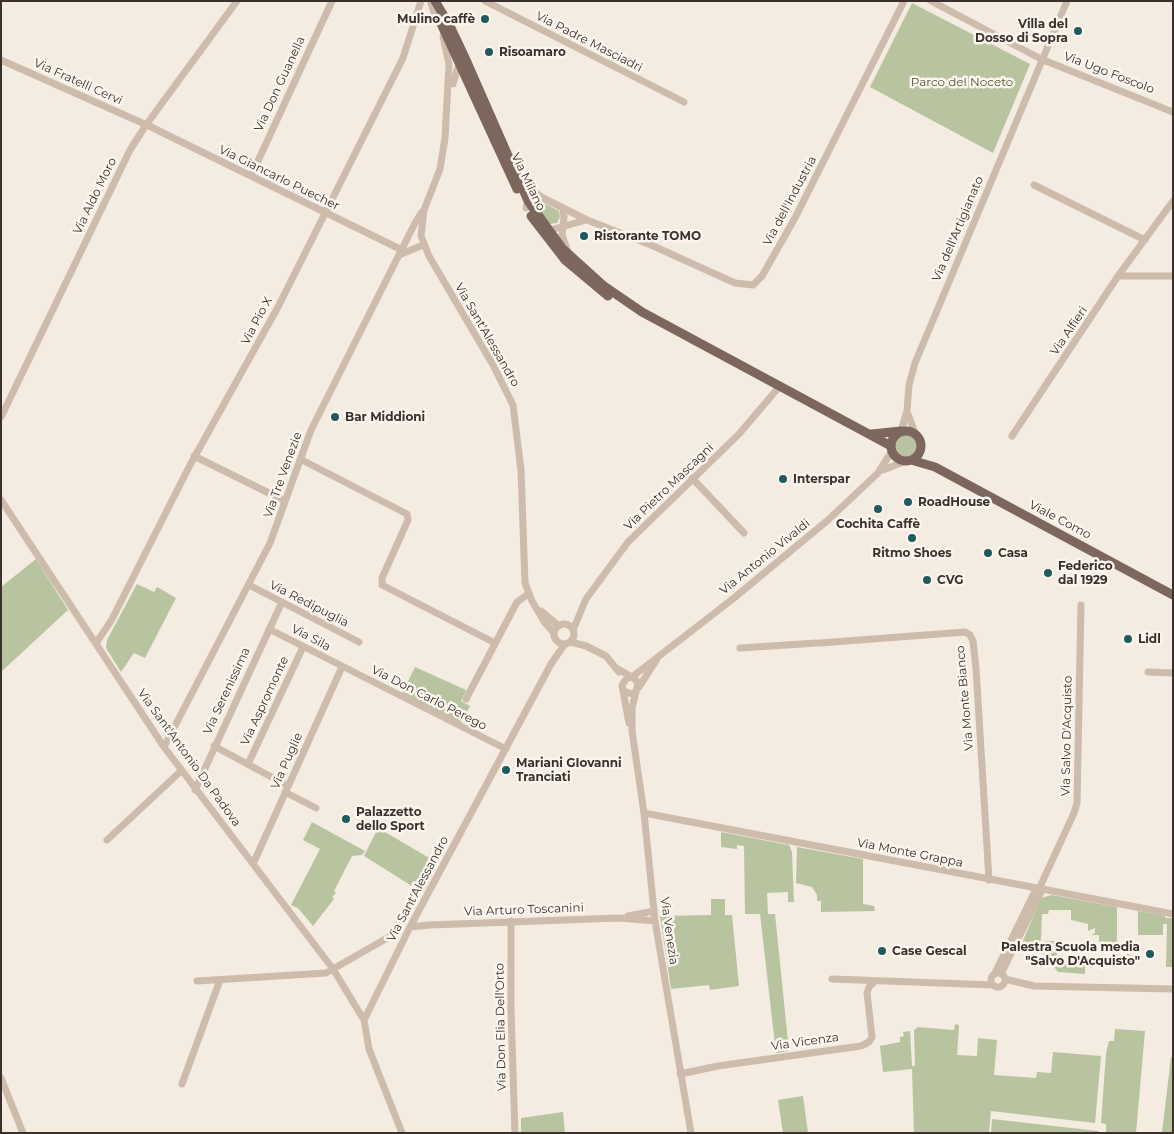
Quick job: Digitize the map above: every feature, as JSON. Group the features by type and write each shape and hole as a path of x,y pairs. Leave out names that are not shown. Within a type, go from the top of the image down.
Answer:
{"main road":[{"name":"Via Milano","path":"434,2 450,26 519,181 528,208 570,256 614,293 662,324"},
{"name":"Via Milano","path":"434,2 468,81 528,208 554,249 585,279 621,304 872,434 892,448"},
{"path":"901,431 892,440 892,448 896,456 909,460 920,452 922,446"},
{"path":"872,434 901,431 915,433 935,467"},
{"name":"Viale Como","path":"909,460 935,467 1173,595"}],"street":[{"name":"Via Aldo Moro","path":"1,417 116,179 146,125 237,1"},
{"name":"Via Don Guanella","path":"251,176 332,1"},
{"name":"Via Pio X","path":"96,643 109,625 194,456 270,323 403,58 421,1"},
{"name":"Via Padre Masciadri","path":"485,1 684,102"},
{"name":"Via dell'Industria","path":"587,220 735,283 748,286 755,284 762,276 795,218 904,1"},
{"name":"Via Ugo Foscolo","path":"931,1 1041,59 1173,112"},
{"name":"Via dell'Artigianato","path":"901,431 907,411 910,380 915,362 1067,1"},
{"path":"422,243 421,226 424,210 442,158 451,86 448,50 434,2"},
{"path":"450,26 460,56 460,62 451,86"},
{"name":"Via Fratelli Cervi","path":"1,60 146,125"},
{"path":"451,86 468,81"},
{"name":"Via Giancarlo Puecher","path":"146,125 325,213 400,253"},
{"path":"519,181 543,198 587,220"},
{"path":"1034,184 1146,240"},
{"path":"543,198 528,208 548,231 587,220"},
{"name":"Via Alfieri","path":"1012,436 1118,276 1173,201"},
{"path":"563,208 562,240 570,256"},
{"name":"Via Tre Venezie","path":"164,747 273,536 311,430 406,241 424,210"},
{"path":"406,241 415,238 422,243"},
{"path":"400,253 422,243"},
{"name":"Via Sant'Alessandro","path":"422,243 497,373 513,405 521,460 524,575 528,594 555,636 551,664"},
{"path":"1118,276 1173,276"},
{"name":"Via Pietro Mascagni","path":"555,636 562,625 581,608 628,542 743,430 779,387"},
{"name":"Via dell'Artigianato","path":"907,411 915,433"},
{"path":"878,473 892,448"},
{"path":"194,456 286,501"},
{"path":"300,459 407,514 408,520 382,578 382,585 495,643"},
{"path":"878,473 909,460"},
{"name":"Via Antonio Vivaldi","path":"632,677 828,520 878,473"},
{"path":"692,478 744,533"},
{"name":"Via Sant'Antonio Da Padova","path":"2,501 164,747 333,970 364,1020"},
{"name":"Via Redipuglia","path":"249,585 360,642"},
{"path":"466,699 518,601 528,594"},
{"name":"Via Sant'Alessandro","path":"364,1020 415,917 551,664 571,638 562,625 532,601"},
{"name":"Via Serenissima","path":"195,790 282,602"},
{"name":"Via Salvo D'Acquisto","path":"997,978 1077,803 1080,605"},
{"name":"Via Pietro Mascagni","path":"571,638 581,608"},
{"name":"Via Sila","path":"269,629 342,667"},
{"name":"Via Monte Bianco","path":"740,648 965,632 970,635 973,641 976,668 989,880"},
{"path":"555,636 571,638 606,656 618,669 638,682 638,689"},
{"name":"Via Aspromonte","path":"248,764 303,647"},
{"path":"632,677 627,678 622,688 627,694 638,689 662,653"},
{"name":"Via Don Carlo Perego","path":"342,667 506,749"},
{"name":"Via Puglie","path":"252,864 342,667"},
{"name":"Via Venezia","path":"618,669 625,711 632,731"},
{"path":"1148,672 1173,673"},
{"name":"Via Venezia","path":"638,689 632,708 632,731 644,813 654,911 691,1133"},
{"path":"214,746 248,764 316,808"},
{"path":"107,840 181,771"},
{"name":"Via Monte Grappa","path":"644,813 1173,914"},
{"path":"619,918 654,911"},
{"path":"415,917 430,925"},
{"path":"619,918 656,921"},
{"name":"Via Arturo Toscanini","path":"410,928 430,925 511,921 619,918"},
{"name":"Via Don Elia Dell'Orto","path":"511,921 510,1010 515,1133"},
{"path":"197,982 322,974 333,970 389,937 398,924"},
{"path":"832,979 977,984 997,978 1034,986 1173,989"},
{"path":"182,1084 220,980"},
{"name":"Via Vicenza","path":"680,1074 718,1066 861,1046 869,1042 872,1037 868,994 869,987 875,981"},
{"path":"364,1020 369,1049 402,1133"},
{"path":"1,1078 24,1132"}],"green space":[{"name":"Parco del Noceto","path":"912,3 1030,64 993,153 870,87"},
{"path":"540,201 559,211 560,217 557,223 550,224 535,206 535,202"},
{"path":"906,434 915,437 918,446 915,455 906,458 897,455 894,446 897,437"},
{"path":"36,559 68,610 1,672 1,587"},
{"path":"137,584 154,592 157,587 176,598 145,658 134,653 121,672 106,648 107,640"},
{"path":"415,667 466,690 461,701 470,706 460,725 401,696"},
{"path":"312,822 365,851 362,855 352,856 334,891 336,893 332,897 334,899 313,926 298,908 291,905 320,849 303,840"},
{"path":"378,828 438,863 423,893 364,856"},
{"path":"721,832 789,845 792,852 794,902 788,902 788,892 767,893 768,914 775,914 789,1051 776,1053 760,914 745,914 744,846 737,845 737,849 721,847"},
{"path":"797,847 863,859 863,904 874,906 875,911 821,912 821,901 817,901 817,895 812,887 796,883"},
{"path":"1052,895 1117,907 1117,949 1099,948 1099,935 1091,935 1095,933 1095,928 1088,931 1088,924 1071,920 1071,910 1049,910 1048,914 1042,914 1041,940 1034,944 1022,943 1041,898"},
{"path":"711,899 725,899 725,915 732,915 739,986 710,990 709,985 671,989 660,916 711,915"},
{"path":"1138,911 1165,916 1165,918 1173,918 1173,967 1166,967 1167,924 1163,924 1163,935 1138,935"},
{"path":"1045,941 1057,941 1057,960 1085,960 1085,974 1058,972 1040,950 1023,948 1022,946 1039,947"},
{"path":"1129,954 1132,955 1132,965 1125,966 1122,965 1121,958 1122,955"},
{"path":"955,1024 959,1025 957,1055 977,1056 978,1038 997,1040 994,1075 1036,1078 1037,1072 1051,1073 1053,1052 1101,1056 1095,1123 991,1111 989,1133 914,1133 912,1069 883,1072 880,1046 900,1042 900,1037 904,1036 903,1032 910,1031 912,1066 915,1066 914,1030 918,1027 954,1030"},
{"path":"1115,1029 1145,1031 1136,1133 1106,1133 1106,1124 1101,1123 1106,1053 1109,1041 1114,1041"},
{"path":"1171,1057 1173,1057 1173,1133 1162,1133"},
{"path":"803,1096 808,1133 783,1133 778,1100"},
{"path":"563,1112 565,1133 521,1133 521,1118"},
{"path":"992,1119 1098,1131 1098,1133 991,1133"}],"place":[{"name":"Mulino caffè","path":"485,19"},
{"name":"Villa del Dosso di Sopra","path":"1078,31"},
{"name":"Risoamaro","path":"489,52"},
{"name":"Ristorante TOMO","path":"584,236"},
{"name":"Bar Middioni","path":"335,417"},
{"name":"Interspar","path":"783,479"},
{"name":"RoadHouse","path":"908,502"},
{"name":"Cochita Caffè","path":"878,509"},
{"name":"Ritmo Shoes","path":"912,538"},
{"name":"Casa","path":"988,553"},
{"name":"Federico dal 1929","path":"1048,573"},
{"name":"CVG","path":"927,580"},
{"name":"Lidl","path":"1128,639"},
{"name":"Mariani GIovanni Tranciati","path":"506,770"},
{"name":"Palazzetto dello Sport","path":"346,819"},
{"name":"Case Gescal","path":"882,951"},
{"name":"Palestra Scuola media \"Salvo D'Acquisto\"","path":"1150,954"}]}
